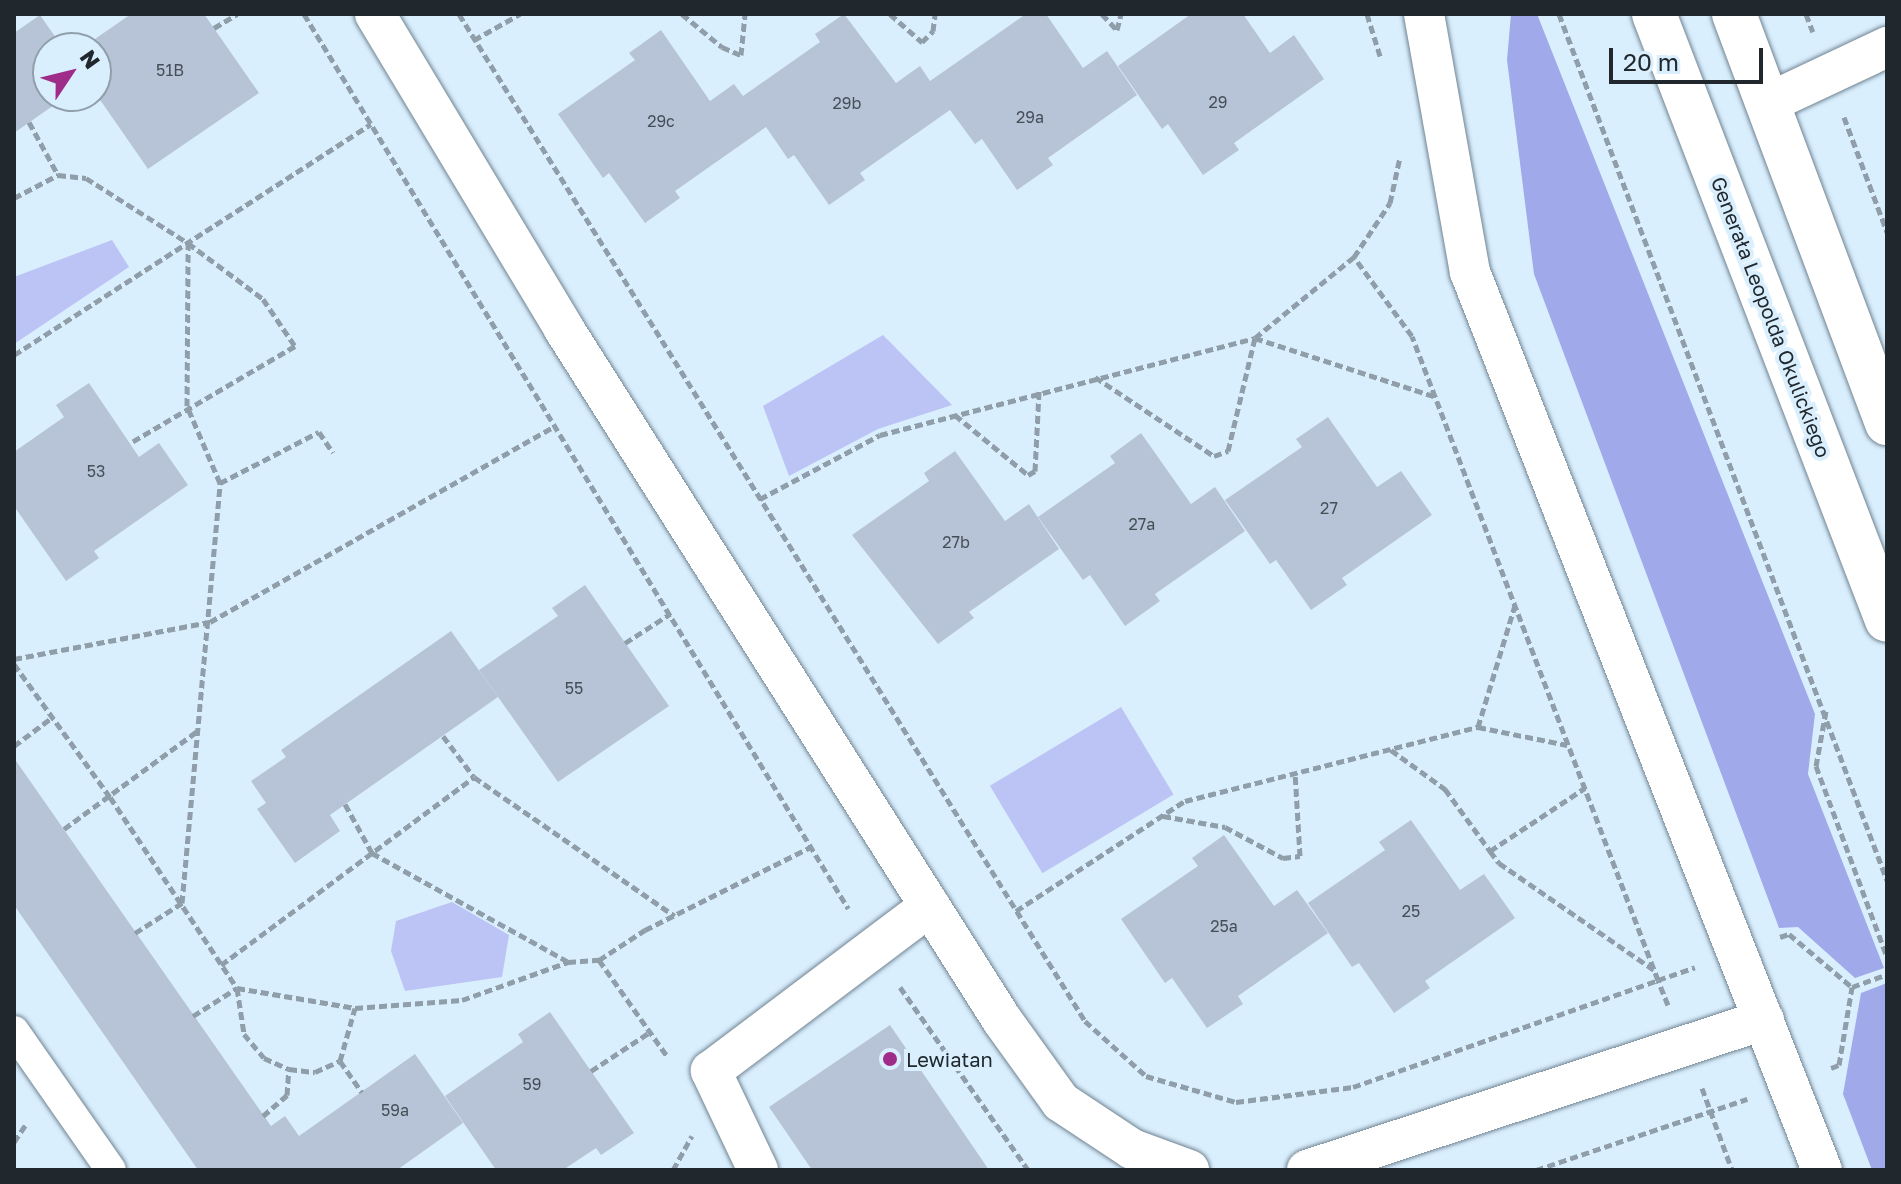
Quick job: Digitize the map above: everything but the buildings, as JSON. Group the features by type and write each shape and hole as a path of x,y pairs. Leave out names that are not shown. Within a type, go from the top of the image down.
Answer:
{"main road":[{"name":"Generała Leopolda Okulickiego","path":"1654,14 1887,620"},
{"path":"1734,14 1887,423"}],"street":[{"path":"375,14 564,329 930,906 1061,1102 1132,1149 1189,1170"},
{"path":"1424,14 1470,272 1822,1170"},
{"path":"1768,103 1887,47"},
{"path":"758,1170 711,1071 930,906"},
{"path":"1307,1170 1764,1020"},
{"path":"14,1031 111,1170"}],"path":[{"path":"214,28 237,14"},
{"path":"304,14 874,950 1028,1170"},
{"path":"459,14 1085,1021 1146,1076 1236,1102 1353,1087 1658,980 1412,336 1354,257"},
{"path":"474,40 520,14"},
{"path":"682,14 722,47 741,55 745,14"},
{"path":"890,14 922,42 933,31 935,14"},
{"path":"1102,14 1117,30 1121,14"},
{"path":"1367,14 1386,75"},
{"path":"1559,14 1827,710 1887,880"},
{"path":"1806,14 1887,232"},
{"path":"29,122 58,175"},
{"path":"14,355 371,124"},
{"path":"760,499 880,435 1039,391 1255,338 1354,257 1390,203 1402,149"},
{"path":"14,198 58,175 86,178 188,243 263,299 295,346 187,406 130,443"},
{"path":"182,903 210,622 220,483 187,406 188,243"},
{"path":"1094,377 1214,456 1228,451 1255,338"},
{"path":"1255,338 1435,396"},
{"path":"954,415 1028,475 1035,471 1039,391"},
{"path":"340,1061 315,1072 289,1069 264,1058 244,1034 237,988 110,797 50,719 14,662 210,622 555,426"},
{"path":"220,483 319,432 333,453"},
{"path":"1478,727 1515,604"},
{"path":"625,643 670,614"},
{"path":"1827,710 1816,766 1887,957"},
{"path":"14,746 50,719"},
{"path":"1016,911 1185,801 1478,727 1568,745"},
{"path":"64,829 200,729"},
{"path":"443,736 474,777 675,916"},
{"path":"1390,750 1445,789 1499,863 1655,971"},
{"path":"1162,815 1225,827 1283,858 1300,856 1295,773"},
{"path":"221,965 474,777"},
{"path":"1490,851 1585,788"},
{"path":"345,804 372,853 568,962"},
{"path":"193,1016 237,988 355,1008 462,1000 568,962 599,960 675,916 811,847"},
{"path":"135,933 182,903"},
{"path":"1536,1170 1550,1168 1839,1065 1852,987"},
{"path":"340,1061 355,1008"},
{"path":"591,1071 650,1032"},
{"path":"340,1061 362,1092"},
{"path":"263,1116 287,1095 289,1069"}],"shaded area":[{"path":"1511,14 1537,14 1815,714 1808,774 1884,968 1855,978 1798,927 1779,928 1534,274 1507,60"},
{"path":"112,240 129,267 14,344 14,277"},
{"path":"883,335 952,405 878,429 789,476 763,406"},
{"path":"1121,707 1174,794 1042,873 990,786"},
{"path":"452,902 509,935 502,977 405,991 391,951 396,921"},
{"path":"1887,983 1887,1170 1872,1170 1843,1094 1861,993"}],"place":[{"name":"Lewiatan","path":"890,1059"}]}
